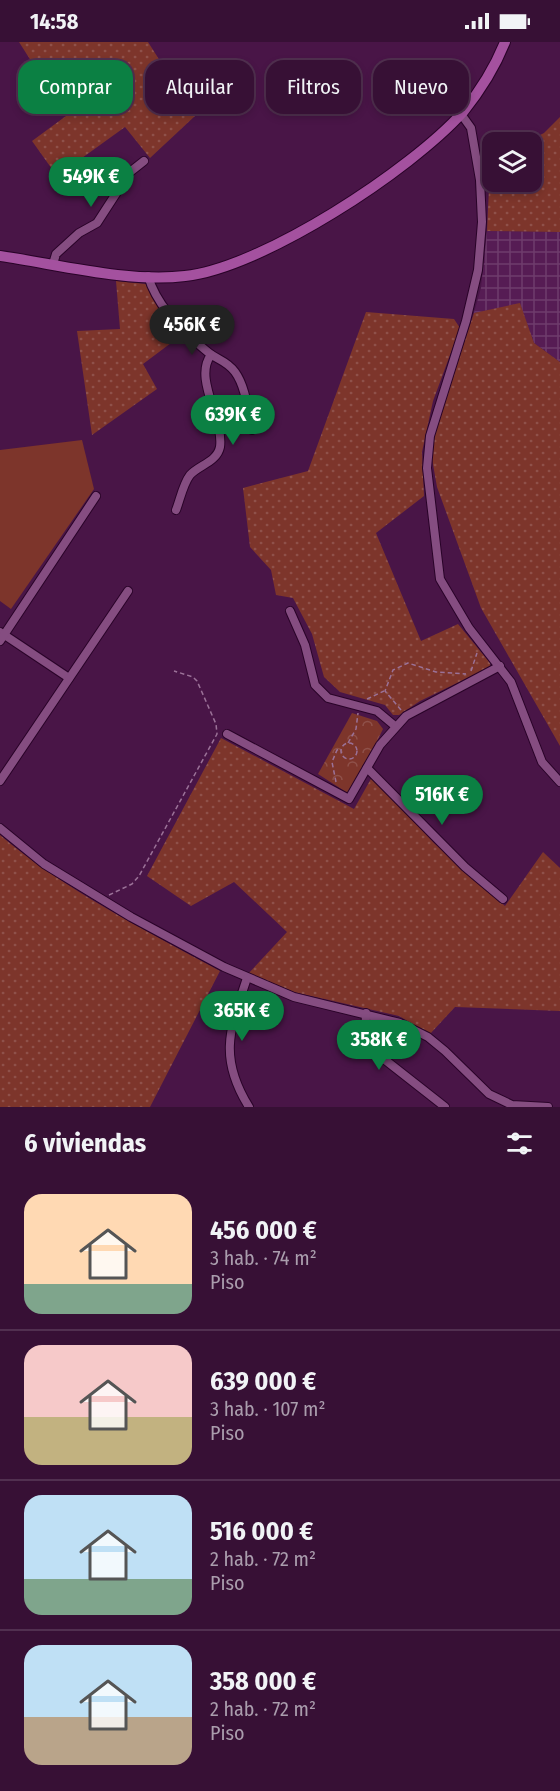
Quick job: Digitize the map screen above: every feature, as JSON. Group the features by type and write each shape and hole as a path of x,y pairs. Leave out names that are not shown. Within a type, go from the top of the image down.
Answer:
{"main road":[{"path":"469,103 485,80 505,42"},
{"path":"0,255 148,276 184,277 209,272 262,251 321,220 421,150 461,114"}],"street":[{"path":"461,114 471,129 480,180 482,222 478,270 466,321 430,436 427,468 440,579 464,620 511,682 542,762 560,782"},
{"path":"53,264 56,254 79,233 97,223 130,172 144,161"},
{"path":"148,276 157,296 180,328 211,355 225,361 236,373 252,430"},
{"path":"176,510 190,475 210,461 220,445 218,426 206,382 205,371 211,355"},
{"path":"69,678 1,636 96,496"},
{"path":"0,782 128,591"},
{"path":"290,610 305,645 315,685 328,698 377,711 395,726"},
{"path":"227,734 336,794 351,798 367,768 395,726 406,717 500,666"},
{"path":"367,768 456,859 503,899"},
{"path":"0,828 44,864 103,900 247,978 294,997 400,1023 428,1037 480,1087 510,1106 548,1107"},
{"path":"247,978 229,1041 233,1073 249,1107"},
{"path":"366,1013 365,1037 375,1052 445,1107"}],"path":[{"path":"406,717 385,691 393,670 403,664 414,663 436,672 470,674 476,663 480,640"},
{"path":"103,900 132,884 139,876 217,734 216,722 195,679 174,671"},
{"path":"336,794 336,776 332,762 337,750 351,743 357,748 357,754 348,760 342,755 341,749"}],"shaded area":[{"path":"487,231 560,232 560,362 534,343 520,304 474,313 481,288"}],"green space":[{"path":"19,42 148,42 159,60 145,60 145,114 194,114 195,116 150,158 125,127 57,176 32,141 66,116 65,114 133,114 133,60 30,60"},
{"path":"560,117 560,232 487,231 489,192 542,192 542,134"},
{"path":"116,281 146,284 183,334 143,364 157,389 92,435 77,331 120,329"},
{"path":"520,303 534,343 560,362 560,746 481,608 437,487 431,453 436,426 474,313"},
{"path":"366,312 454,319 460,328 433,401 422,452 424,496 376,533 421,641 458,624 490,663 490,667 420,701 399,715 393,715 385,705 340,692 324,677 312,634 293,598 276,595 271,570 250,547 243,488 308,471"},
{"path":"82,440 94,489 11,609 0,601 0,450"},
{"path":"352,713 377,721 383,729 352,791 346,792 318,774"},
{"path":"221,738 354,809 372,777 434,843 505,906 543,852 560,868 560,1011 455,1007 430,1034 399,1016 294,992 248,974 287,932 234,882 191,906 147,876"},
{"path":"0,835 51,874 78,891 220,971 150,1107 0,1107"}]}
